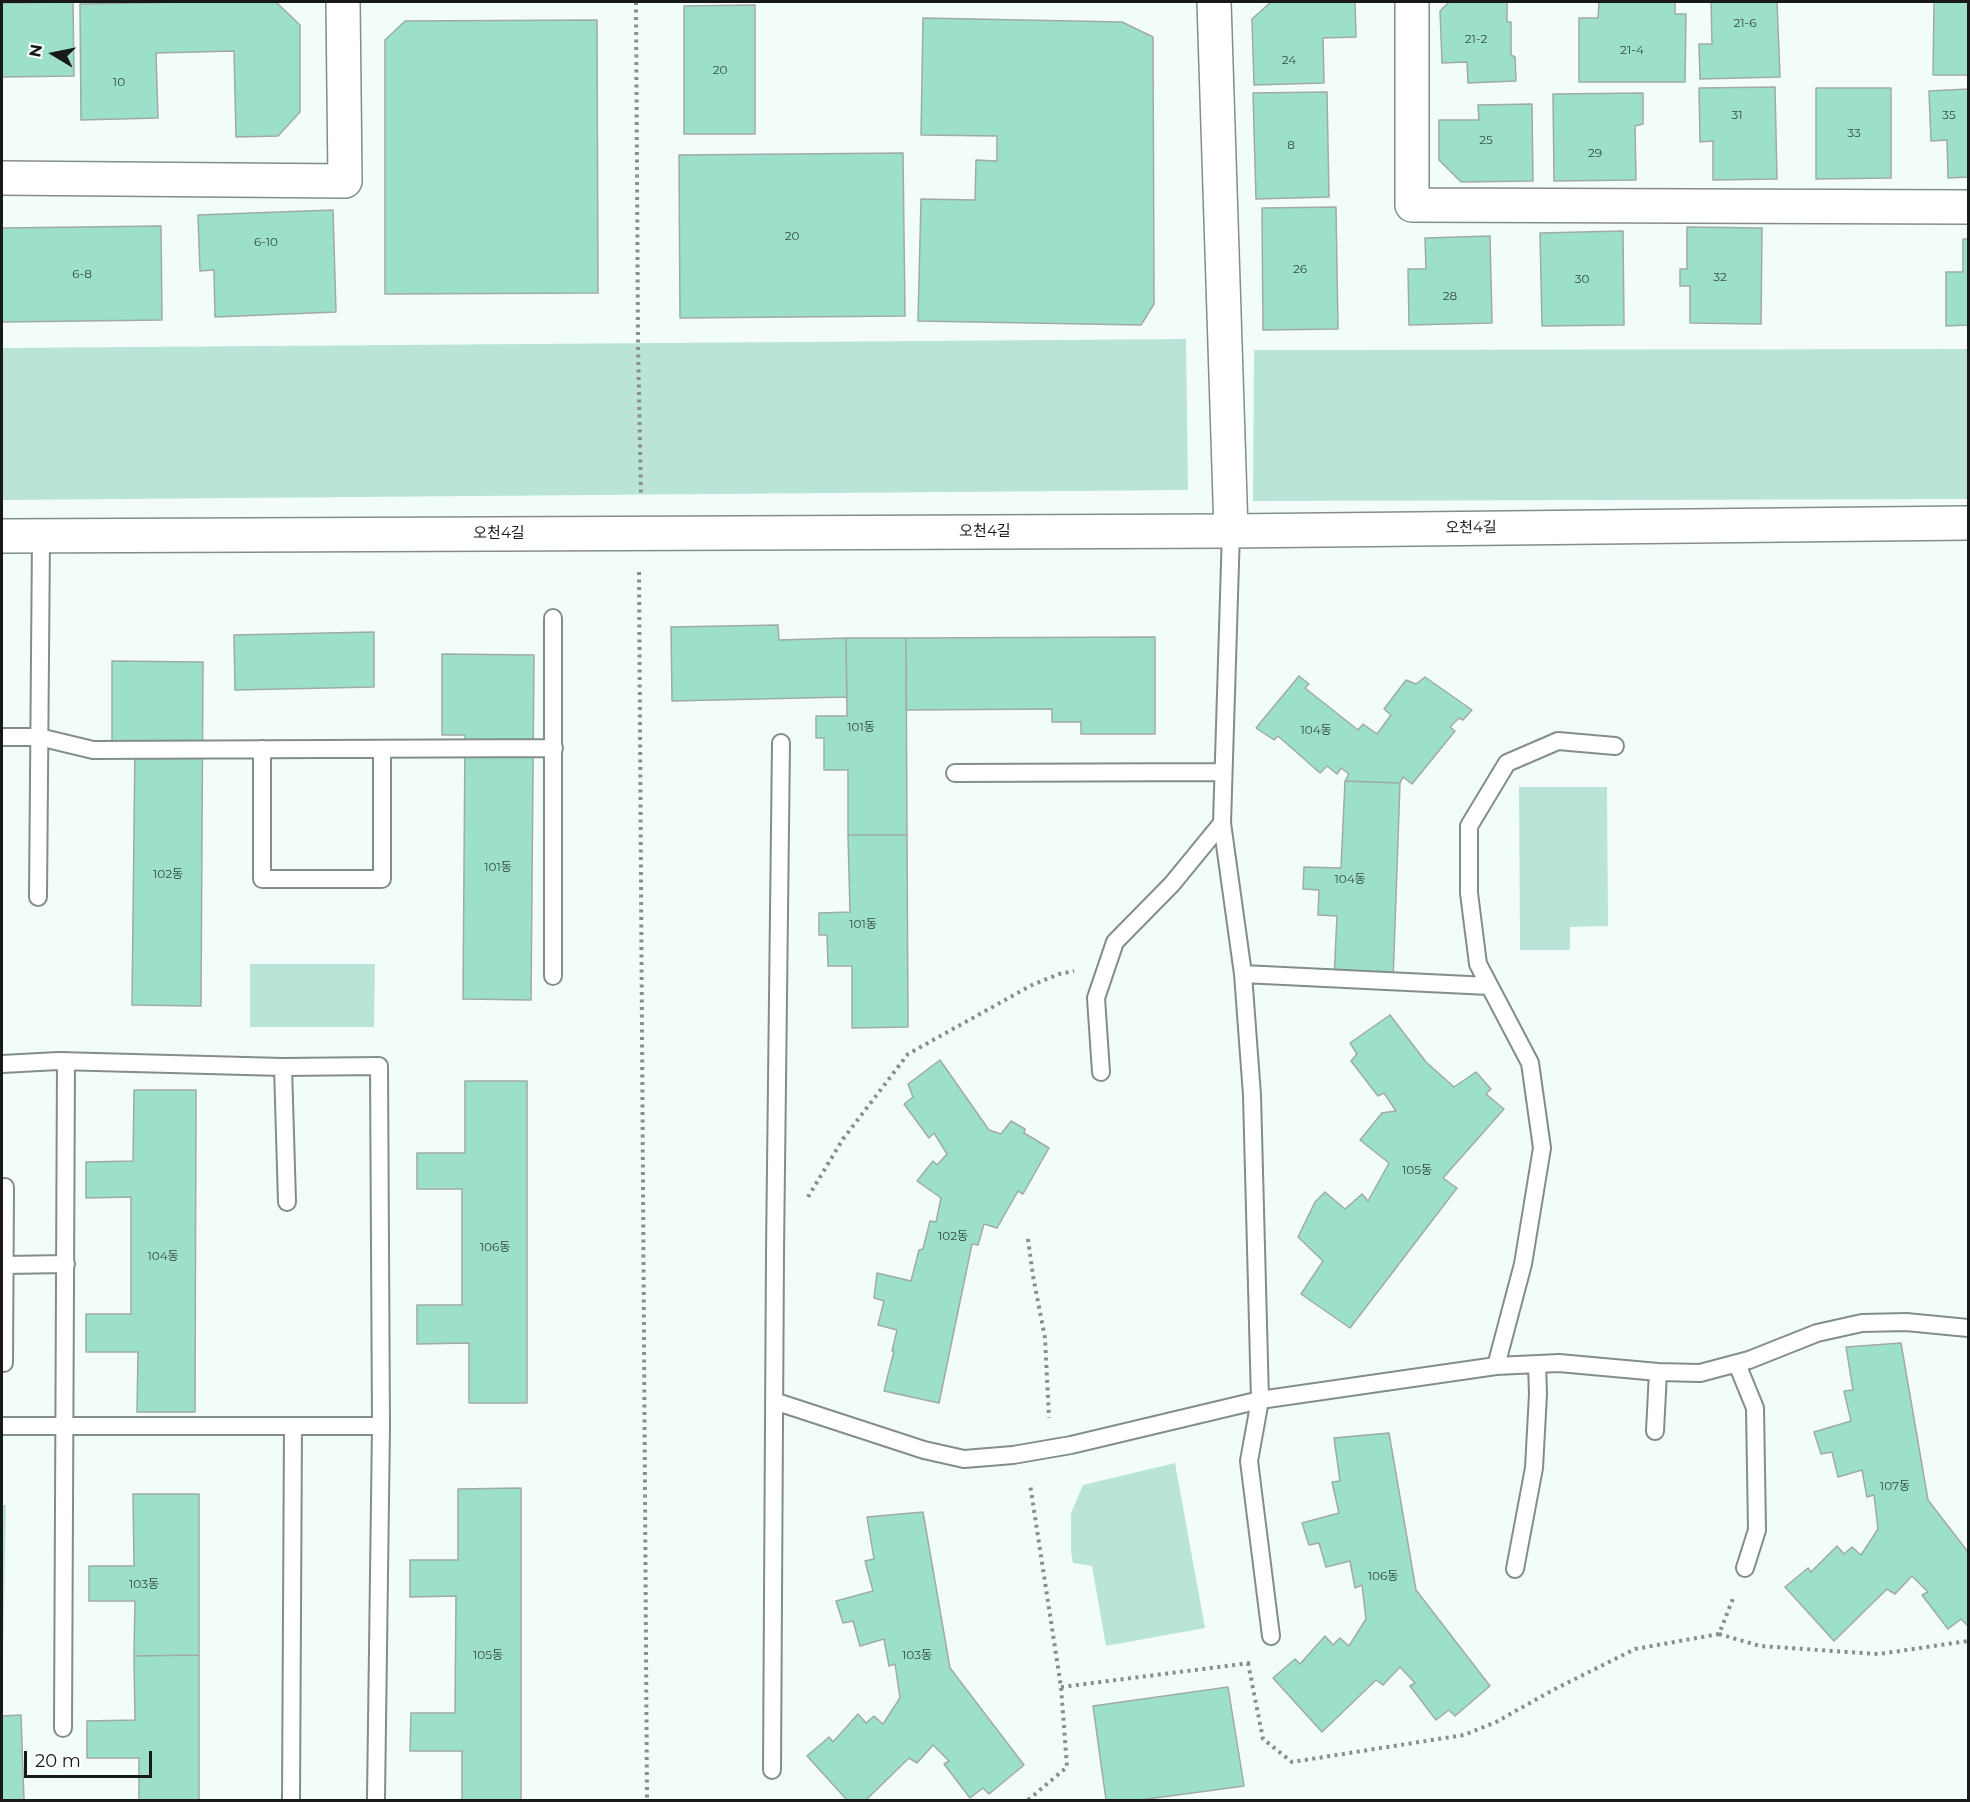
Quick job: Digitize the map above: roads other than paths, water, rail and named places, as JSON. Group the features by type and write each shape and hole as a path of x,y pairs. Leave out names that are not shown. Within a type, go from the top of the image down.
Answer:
{"street":[{"path":"2,178 345,181 343,2"},
{"path":"1214,2 1232,531"},
{"path":"1412,2 1412,205 1968,207"},
{"name":"오천4길","path":"2,536 1232,531 1968,523"}],"lane":[{"path":"1232,531 1222,823 1243,974 1252,1095 1260,1400 1249,1461 1271,1636"},
{"path":"38,897 41,536"},
{"path":"553,976 554,618"},
{"path":"2,737 39,737 93,750 554,748"},
{"path":"1496,1366 1523,1264 1542,1148 1530,1063 1478,964 1469,893 1470,826 1507,763 1558,741 1615,746"},
{"path":"772,1770 781,743"},
{"path":"262,749 262,879 382,879 382,749"},
{"path":"955,773 1223,772"},
{"path":"1101,1072 1096,998 1115,942 1172,884 1222,823"},
{"path":"1243,974 1490,986"},
{"path":"2,1064 66,1061 283,1067 379,1066 381,1426 376,1798"},
{"path":"63,1728 66,1061"},
{"path":"283,1067 287,1202"},
{"path":"4,1363 5,1186"},
{"path":"5,1265 66,1264"},
{"path":"774,1401 924,1450 964,1459 1051,1449 1260,1400 1496,1366 1559,1363 1658,1372 1700,1373 1737,1364 1817,1333 1862,1323 1905,1322 1968,1328"},
{"path":"1515,1569 1534,1468 1538,1394 1537,1364"},
{"path":"1737,1364 1755,1408 1757,1530 1745,1568"},
{"path":"1655,1431 1658,1372"},
{"path":"2,1426 381,1426"},
{"path":"291,1800 292,1426"}]}
